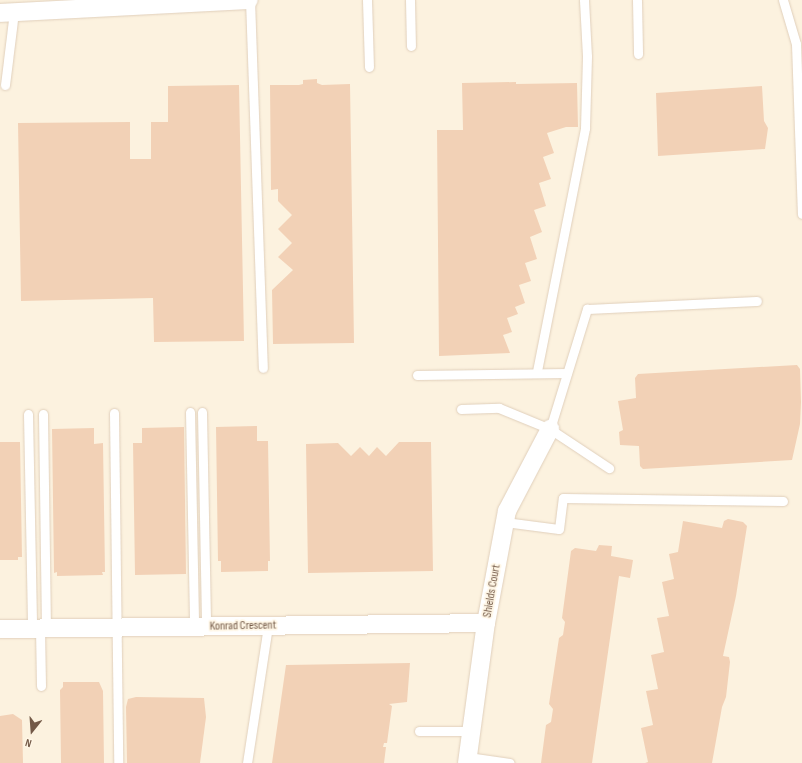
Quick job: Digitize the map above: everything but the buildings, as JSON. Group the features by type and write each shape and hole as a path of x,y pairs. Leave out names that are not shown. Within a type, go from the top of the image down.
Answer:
{"street":[{"path":"7,12 83,4 250,0"},
{"name":"Shields Court","path":"467,760 486,623 507,511 550,429"},
{"name":"Konrad Crescent","path":"0,629 486,623"}],"lane":[{"path":"250,0 263,368"},
{"path":"367,0 369,67"},
{"path":"410,0 410,46"},
{"path":"537,371 585,128 587,56 584,0"},
{"path":"637,0 638,54"},
{"path":"783,0 796,44 802,214"},
{"path":"5,85 7,12"},
{"path":"550,429 587,309 757,301"},
{"path":"417,375 537,371 567,373"},
{"path":"461,409 499,408 550,429 609,468"},
{"path":"190,412 200,626"},
{"path":"200,626 202,412"},
{"path":"114,413 118,628 118,763"},
{"path":"28,414 42,686"},
{"path":"39,628 43,414"},
{"path":"505,522 559,529 563,498 783,501"},
{"path":"247,763 268,626"},
{"path":"419,731 471,731"},
{"path":"467,760 510,763"}]}
